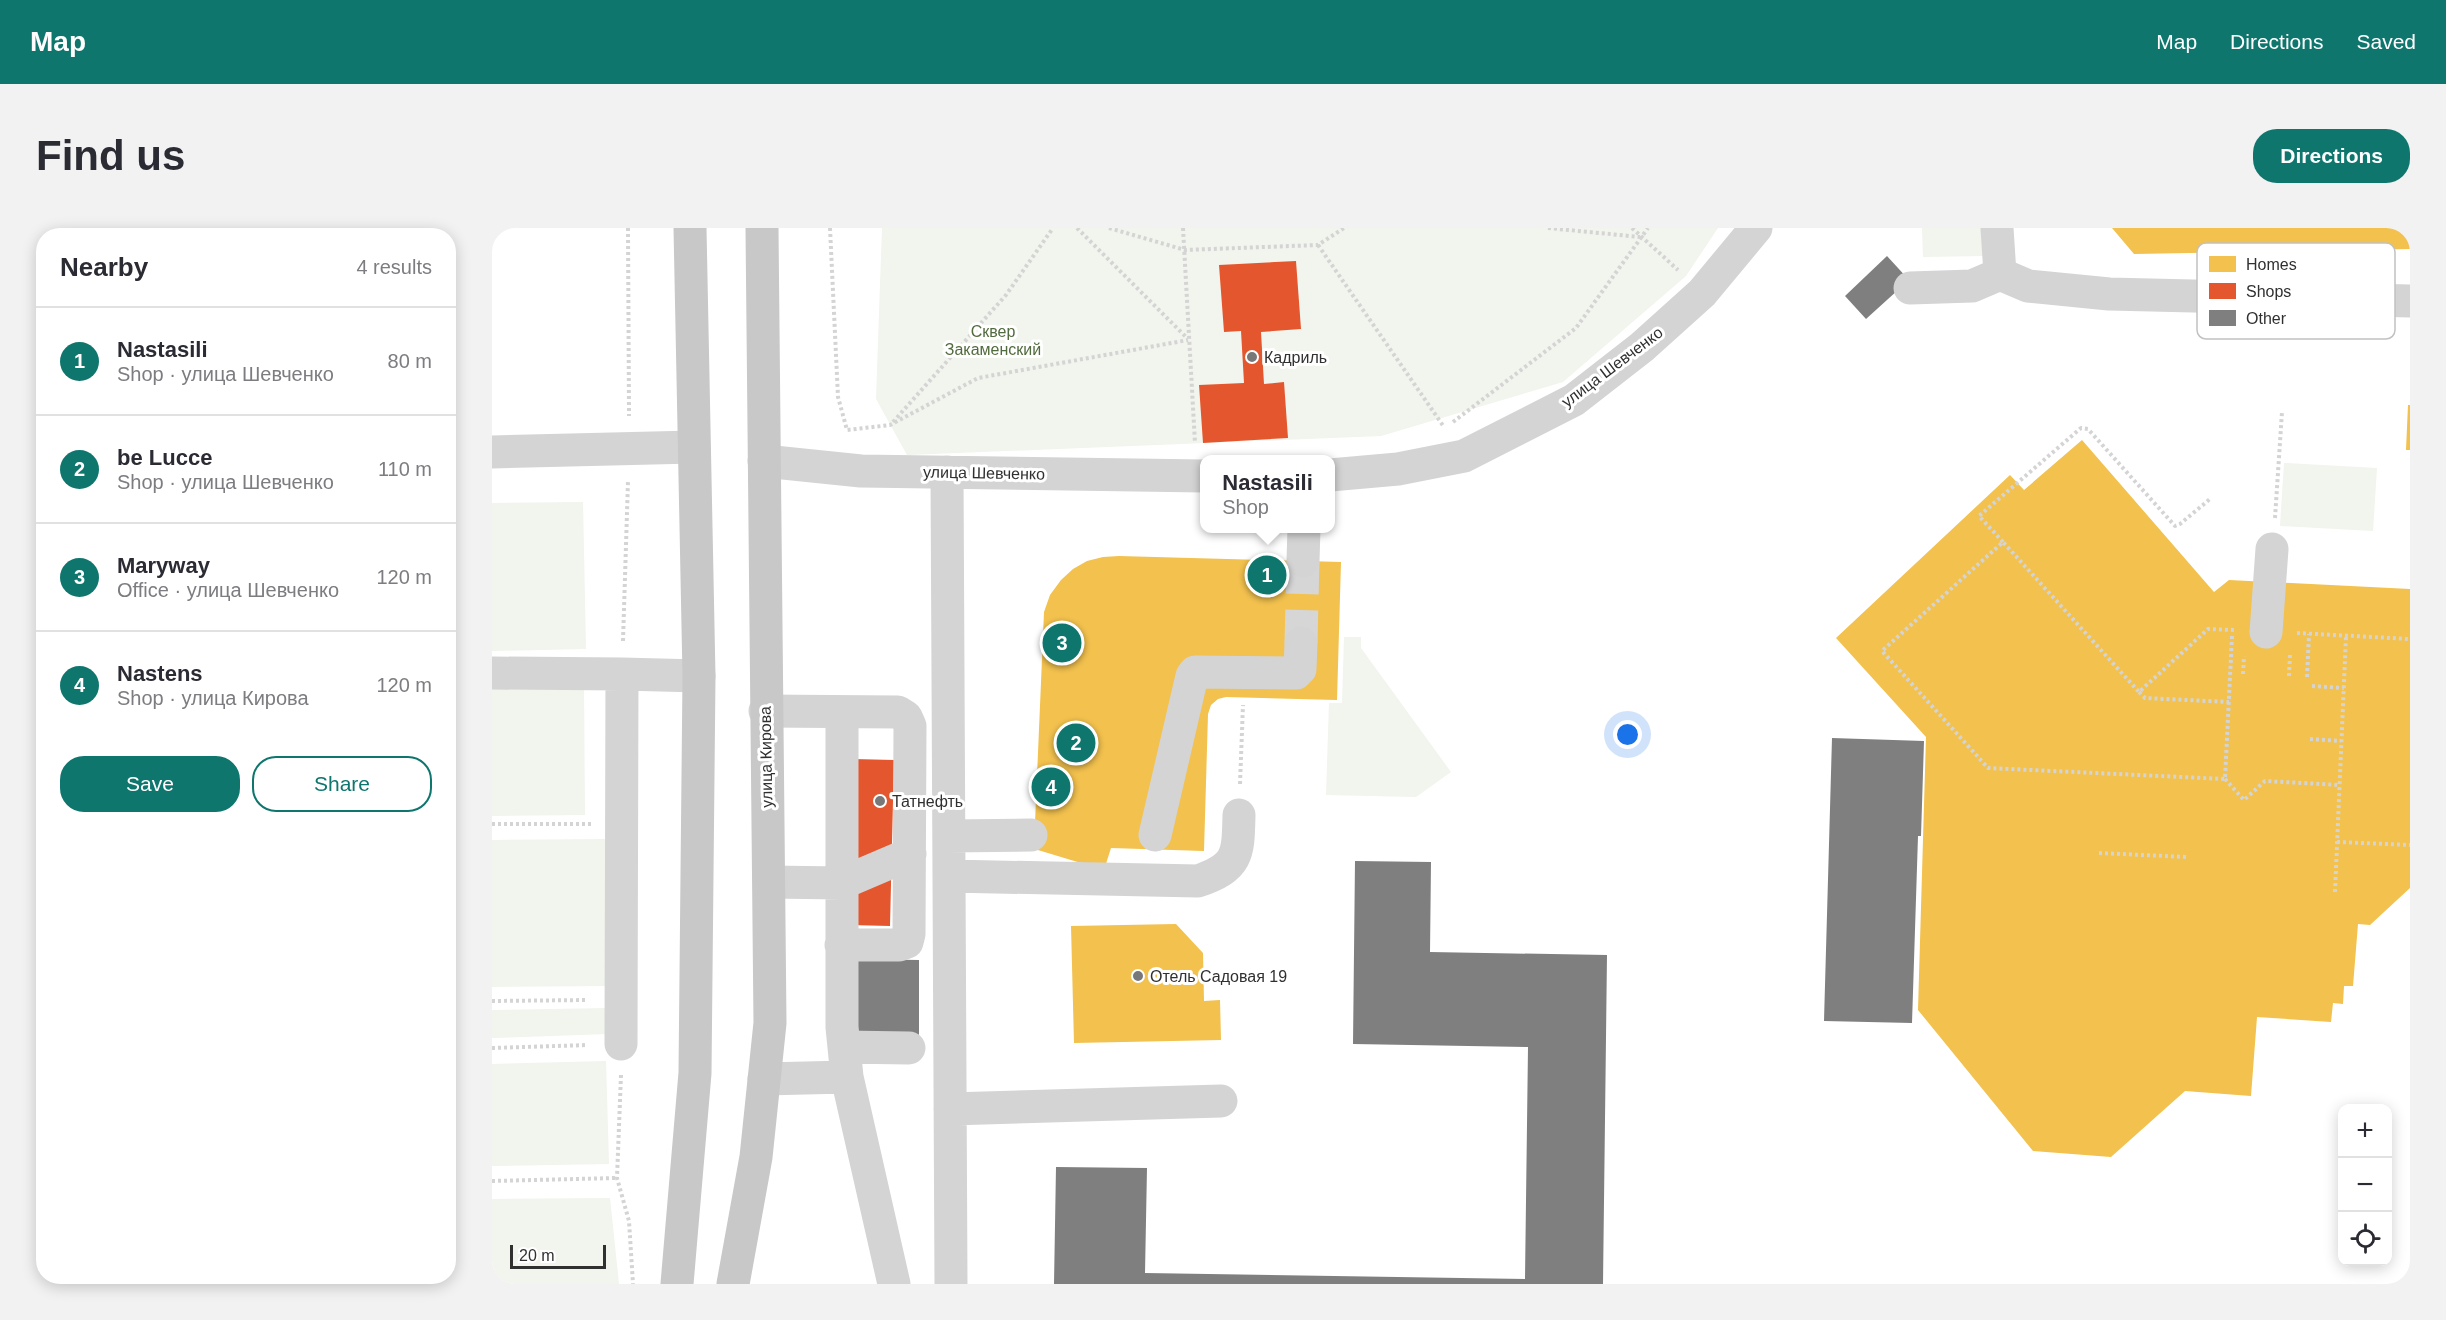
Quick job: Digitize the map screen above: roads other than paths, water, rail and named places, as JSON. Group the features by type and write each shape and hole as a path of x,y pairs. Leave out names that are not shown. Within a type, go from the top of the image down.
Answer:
{"main road":[{"path":"676,1284 695,1073 699,676 690,228"},
{"name":"улица Кирова","path":"733,1284 756,1157 770,1023 765,711 762,228"}],"street":[{"name":"улица Шевченко","path":"1335,475 1398,469 1464,456 1574,400 1642,347 1702,293 1756,228"},
{"path":"1997,228 2000,274"},
{"path":"1910,288 1972,286 2000,274 2028,286 2109,294 2197,296"},
{"path":"2395,301 2410,301"},
{"path":"492,452 694,447"},
{"name":"улица Шевченко","path":"764,460 861,471 1200,476"},
{"path":"947,472 951,1284"},
{"path":"1303,561 1304,533"},
{"path":"2266,632 2272,549"},
{"path":"1155,835 1192,676 1196,672 1296,673 1300,669 1302,643"},
{"path":"492,673 699,676"},
{"path":"621,1044 622,674"},
{"path":"765,711 898,712 906,717 910,726 909,934 907,942 899,945 841,945"},
{"path":"842,712 841,945 846,1062 894,1284"},
{"path":"949,876 1198,881 1225,868 1234,859 1238,848 1239,815"},
{"path":"949,836 1031,835"},
{"path":"768,882 842,883 910,854"},
{"path":"764,1079 909,1048"},
{"path":"950,1109 1221,1101"}],"tunnel":[{"path":"1301,643 1303,561"}],"place":[{"name":"Кадриль","path":"1252,357"},
{"name":"Nastasili","path":"1267,575"},
{"name":"Maryway","path":"1062,643"},
{"name":"be Lucce","path":"1076,743"},
{"name":"Nastens","path":"1051,787"},
{"name":"Татнефть","path":"880,801"},
{"name":"Отель Садовая 19","path":"1138,976"}],"park label":[{"name":"Сквер Закаменский","path":"993,340"}]}
